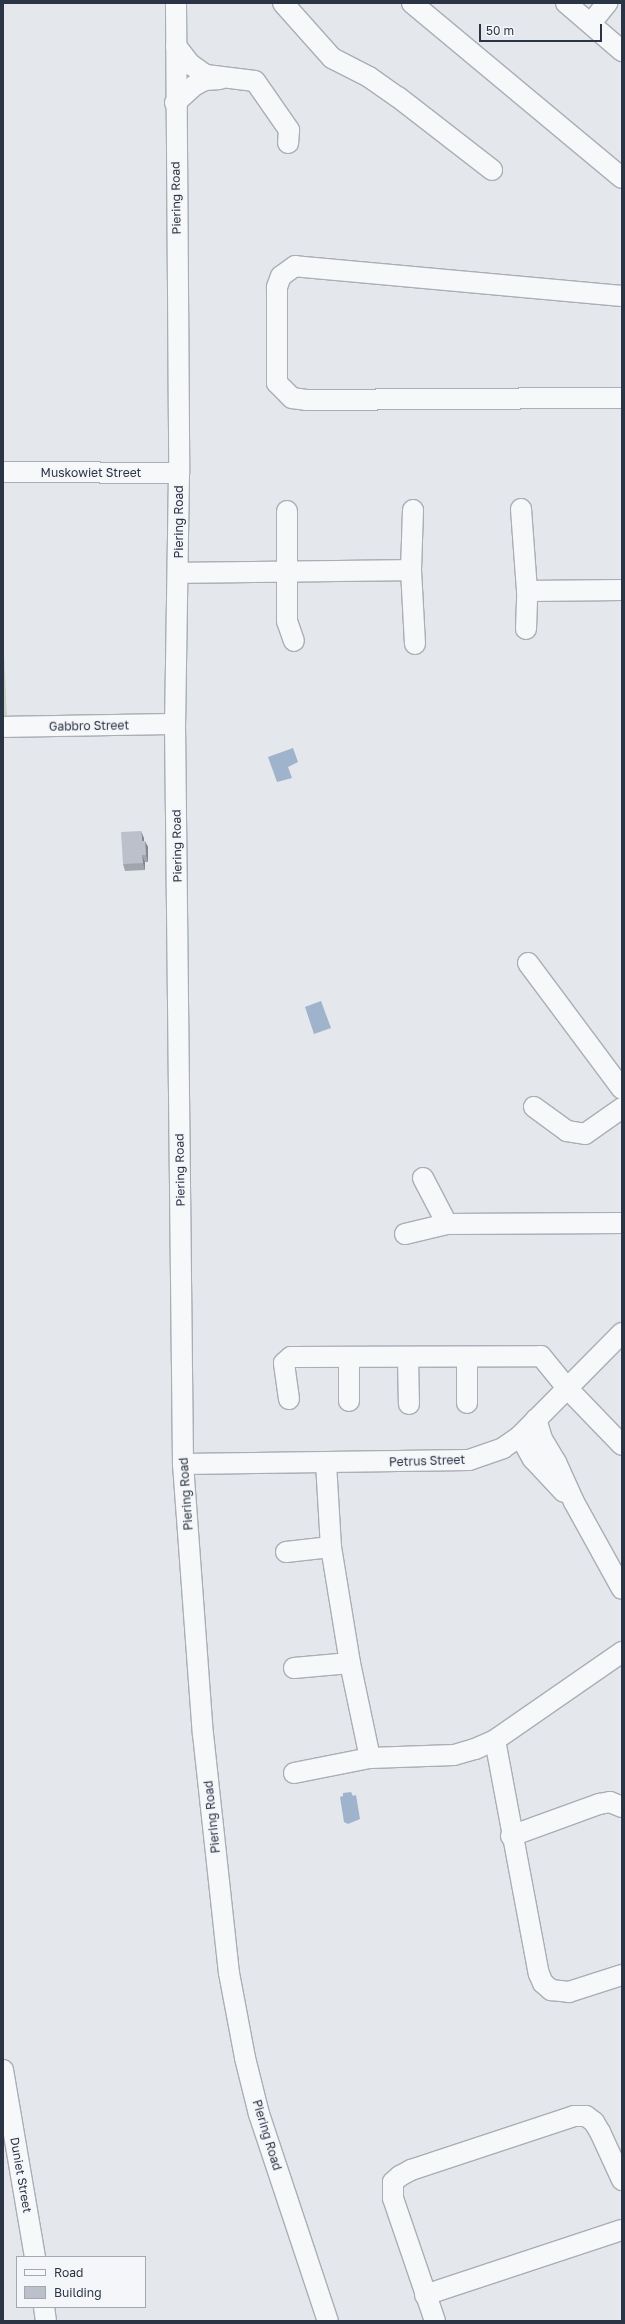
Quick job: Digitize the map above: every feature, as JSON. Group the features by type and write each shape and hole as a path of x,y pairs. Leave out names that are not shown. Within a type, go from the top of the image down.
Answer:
{"street":[{"name":"Piering Road","path":"176,3 175,103 179,573 175,724 183,1464 203,1734 229,1973 245,2058 260,2114 328,2321"},
{"path":"283,3 332,58 369,77 398,97 492,170"},
{"path":"412,3 622,178"},
{"path":"566,3 621,47"},
{"path":"590,23 607,3"},
{"path":"176,46 190,64 206,75 253,80 257,83 289,130 288,143"},
{"path":"175,103 186,91 205,80 230,78"},
{"path":"622,296 295,266 280,276 277,287 277,383 292,398 306,400 622,398"},
{"name":"Muskowiet Street","path":"3,472 179,473"},
{"path":"521,509 527,591 526,629"},
{"path":"413,510 411,570 415,644"},
{"path":"287,511 287,621 294,641"},
{"path":"179,573 286,570 411,570"},
{"path":"527,591 622,590"},
{"name":"Gabbro Street","path":"3,727 175,724"},
{"path":"528,963 622,1089"},
{"path":"534,1108 567,1131 585,1134 622,1108"},
{"path":"423,1178 447,1224"},
{"path":"405,1234 447,1224 622,1223"},
{"name":"Petrus Street","path":"183,1464 469,1460 503,1448 520,1436 622,1333"},
{"path":"289,1400 284,1363 287,1359 542,1356 567,1388 622,1445"},
{"path":"467,1357 467,1403"},
{"path":"349,1358 349,1401"},
{"path":"408,1358 409,1404"},
{"path":"536,1419 542,1439 556,1462 574,1502 622,1589"},
{"path":"520,1436 533,1460 574,1502"},
{"path":"326,1463 331,1547 350,1663 370,1758"},
{"path":"286,1552 331,1547"},
{"path":"294,1773 370,1758 454,1755 475,1749 495,1740 622,1652"},
{"path":"294,1668 350,1663"},
{"path":"495,1740 511,1836 539,1974 543,1983 551,1990 568,1992 622,1975"},
{"path":"511,1836 600,1804 610,1802 622,1807"},
{"name":"Duniet Street","path":"3,2070 35,2256"},
{"path":"435,2321 393,2198 393,2182 405,2173 574,2116 586,2116 594,2122 622,2180"},
{"path":"425,2295 622,2230"},
{"path":"44,2308 46,2321"}],"green space":[{"path":"3,630 7,719 3,719"}],"water":[{"path":"293,748 298,762 288,767 292,778 277,782 268,757"},
{"path":"321,1001 331,1028 314,1034 305,1007"},
{"path":"351,1792 353,1796 356,1795 360,1819 348,1824 344,1822 340,1797 343,1796 343,1793"}],"building":[{"path":"141,831 142,841 145,841 146,855 142,855 143,863 123,864 121,832"}]}
